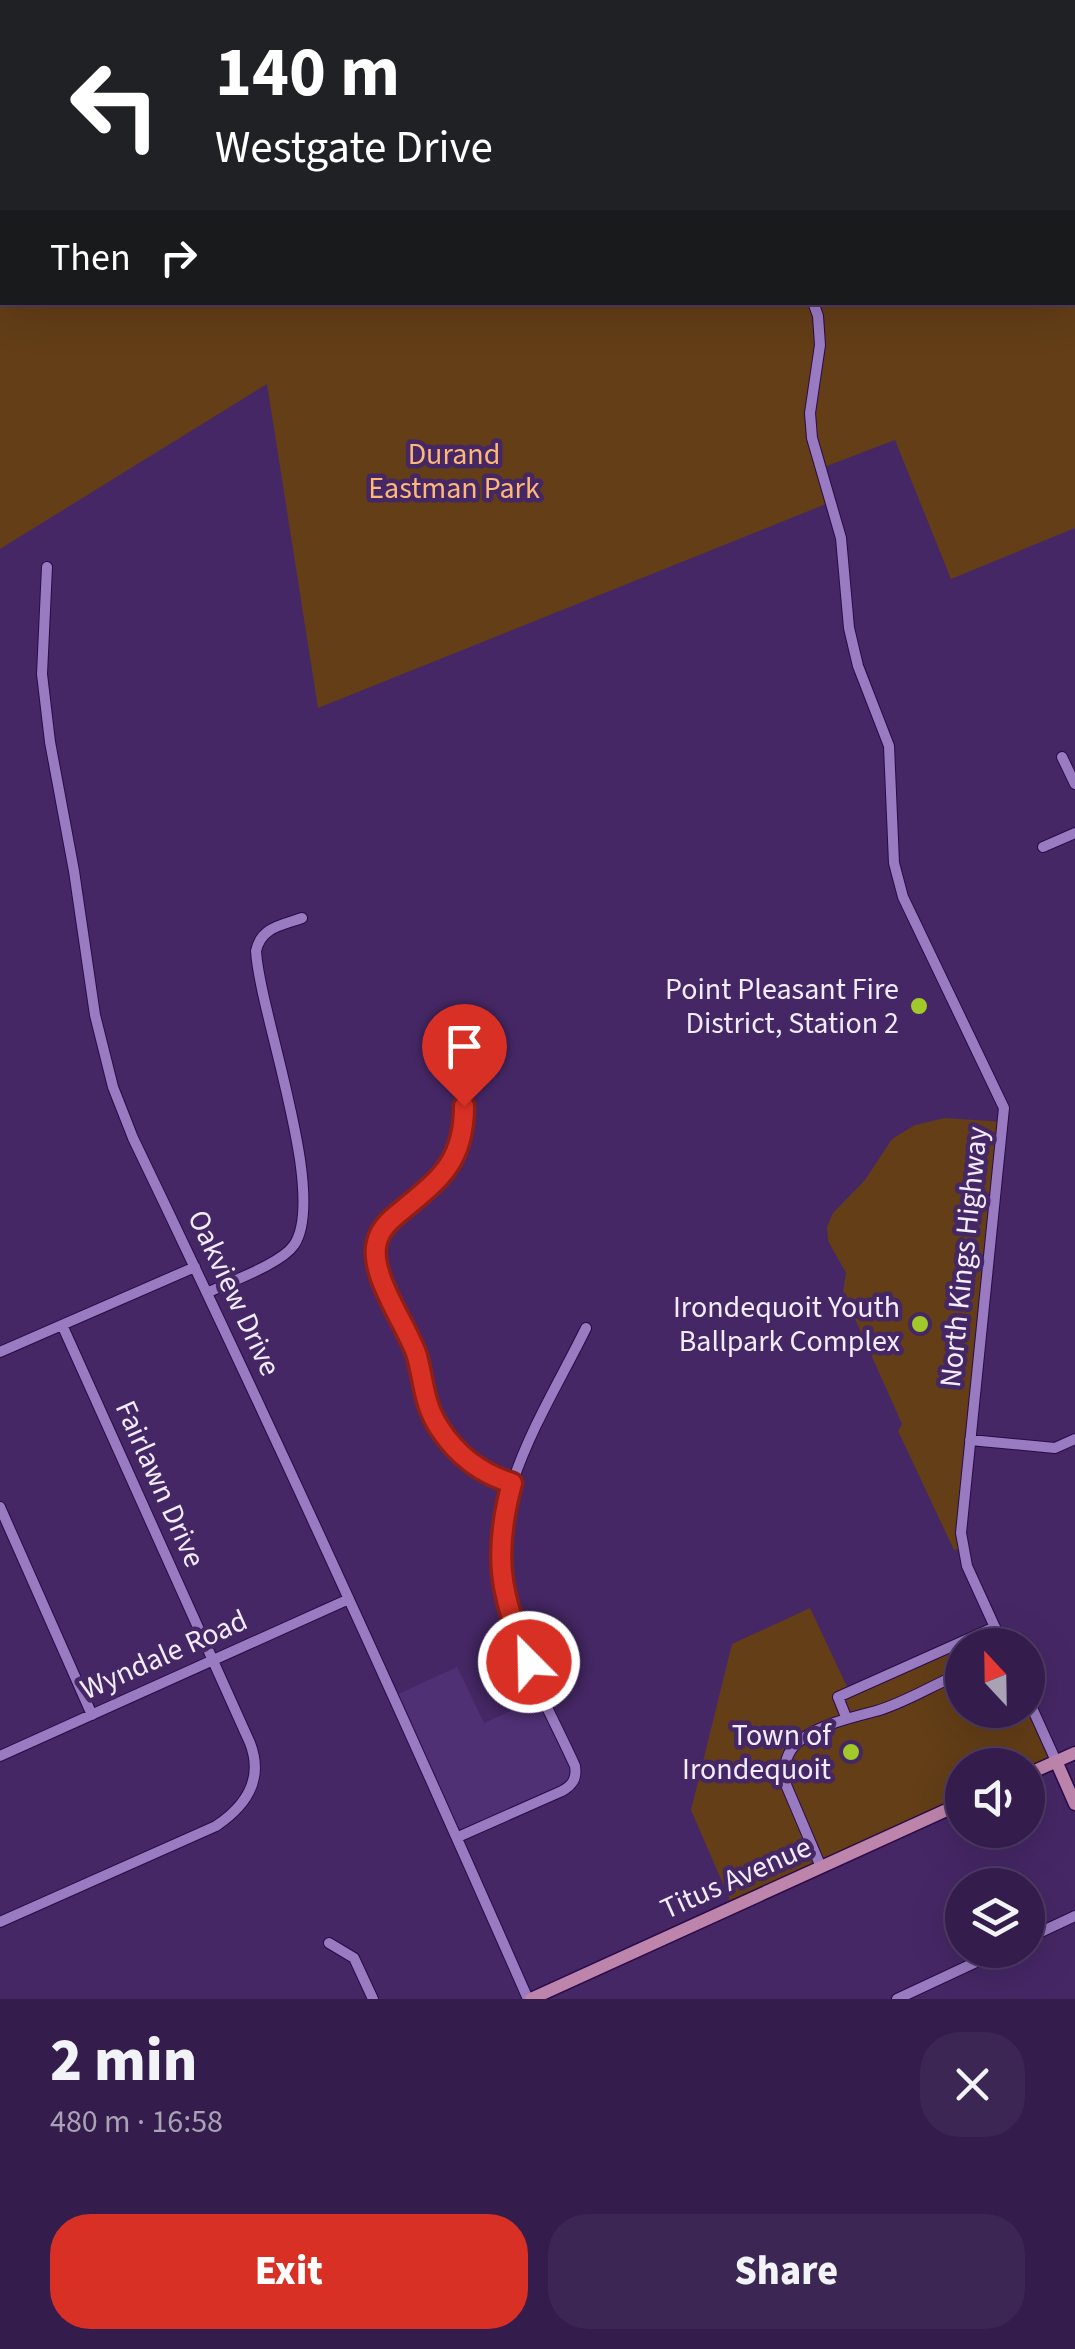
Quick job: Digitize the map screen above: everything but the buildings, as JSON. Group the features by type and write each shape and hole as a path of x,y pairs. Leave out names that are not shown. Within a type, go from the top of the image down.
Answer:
{"main road":[{"path":"1045,1767 1075,1753"},
{"path":"1056,1762 1075,1804"},
{"name":"Titus Avenue","path":"529,1999 945,1812"}],"street":[{"name":"North Kings Highway","path":"814,305 820,345 810,413 812,438 842,538 849,628 858,666 889,746 894,863 904,896 1004,1108 962,1545 967,1566 995,1627"},
{"name":"Oakview Drive","path":"47,568 42,691 94,1016 113,1088 458,1836 529,1999"},
{"path":"1062,757 1075,784"},
{"path":"1043,847 1075,833"},
{"path":"207,1292 287,1253 300,1232 298,1143 256,951 267,931 302,918"},
{"path":"463,1052 464,1122 459,1147 439,1179 386,1224 375,1252 416,1354 427,1404 439,1428 468,1460 492,1476 512,1483"},
{"path":"0,1352 194,1267"},
{"name":"Fairlawn Drive","path":"0,1922 201,1833 226,1819 243,1803 254,1782 254,1752 63,1327"},
{"path":"458,1836 562,1791 576,1776 504,1598 500,1534 512,1483 586,1328"},
{"path":"970,1440 1055,1448 1075,1439"},
{"path":"0,1507 92,1715"},
{"name":"Wyndale Road","path":"0,1756 349,1599"},
{"path":"846,1718 838,1697 945,1653"},
{"path":"821,1867 784,1780 788,1755 800,1740 846,1718 876,1711 945,1681"},
{"path":"1041,1728 1056,1762"},
{"path":"1045,1930 1075,1916"},
{"path":"329,1943 354,1958 372,1999"},
{"path":"896,1999 963,1968"}],"shaded area":[{"path":"457,1667 484,1723 544,1696 575,1766 574,1780 458,1837 392,1697"}],"green space":[{"name":"Durand Eastman Park","path":"0,305 1075,305 1075,528 951,579 895,440 819,469 831,502 318,708 267,384 0,549"},
{"name":"Irondequoit Youth Ballpark Complex","path":"945,1118 1004,1122 962,1548 954,1550 898,1431 902,1424 843,1292 846,1273 828,1241 827,1227 833,1213 865,1180 892,1139 915,1125"},
{"path":"810,1608 849,1691 945,1648 945,1728 1038,1728 1056,1761 1045,1766 1045,1748 945,1748 945,1811 733,1907 691,1810 732,1644"}],"place":[{"name":"Point Pleasant Fire District, Station 2","path":"919,1006"},
{"name":"Irondequoit Youth Ballpark Complex","path":"920,1324"},
{"name":"Town of Irondequoit","path":"851,1752"}],"route":[{"path":"464,1106 462,1136 448,1169 386,1224 376,1242 376,1262 416,1354 427,1404 439,1428 478,1468 512,1483 500,1534 500,1567 504,1598 529,1662"}]}
